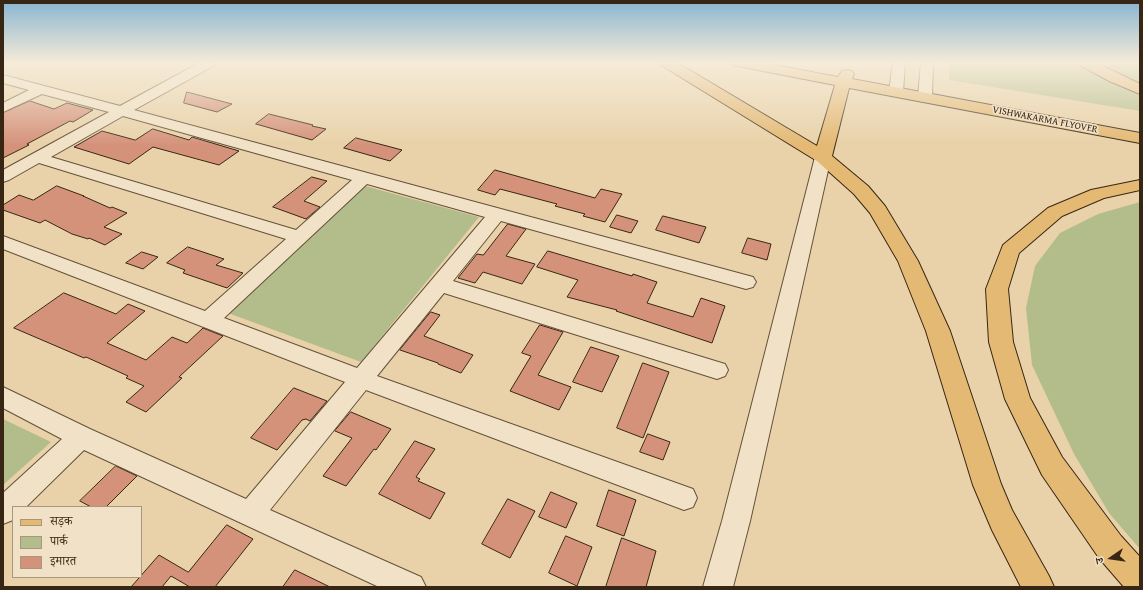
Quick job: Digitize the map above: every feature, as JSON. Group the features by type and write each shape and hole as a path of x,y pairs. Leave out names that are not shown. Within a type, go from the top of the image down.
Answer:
{"main road":[{"path":"712,90 823,157 869,198 908,261 938,331 987,485 1002,520 1038,587"},
{"path":"823,157 842,90"},
{"path":"909,90 926,93"},
{"name":"VISHWAKARMA FLYOVER","path":"926,93 1140,129"},
{"name":"VISHWAKARMA FLYOVER","path":"926,93 1140,138"},
{"path":"1140,185 1098,194 1055,212 1010,250 997,289 1001,342 1018,399 1052,466 1110,547 1140,581"}],"street":[{"path":"3,108 41,90"},
{"path":"44,90 746,282"},
{"path":"3,178 161,90"},
{"path":"718,587 736,521 823,157"},
{"path":"38,158 300,237"},
{"path":"209,320 365,177"},
{"path":"251,513 498,213"},
{"path":"3,242 361,379 684,498"},
{"path":"439,284 717,370"},
{"path":"3,397 81,437 411,587"},
{"path":"3,511 81,437"}],"green space":[{"path":"1008,90 1127,90 1140,95 1140,111"},
{"path":"365,186 479,217 361,362 228,313"},
{"path":"1140,202 1140,549 1109,513 1074,454 1032,365 1026,308 1035,266 1060,233 1098,214"},
{"path":"3,419 51,442 3,485"}],"building":[{"path":"187,92 232,104 217,112 184,103"},
{"path":"30,101 54,109 67,103 93,110 3,158 3,113"},
{"path":"269,114 326,129 312,140 256,124"},
{"path":"153,129 189,140 192,137 239,151 219,165 153,147 129,164 74,147 102,131 135,140"},
{"path":"356,138 402,150 390,161 344,148"},
{"path":"495,170 595,198 601,189 622,194 605,222 583,216 585,214 555,206 557,204 500,189 495,195 478,190"},
{"path":"312,177 327,181 304,201 320,207 306,219 273,207"},
{"path":"57,186 110,208 112,207 127,213 104,227 122,234 105,245 89,238 88,239 72,234 45,220 40,223 3,210 3,205 19,195 33,200"},
{"path":"617,215 638,221 631,233 610,227"},
{"path":"663,216 706,227 699,243 656,230"},
{"path":"508,224 526,229 506,256 535,264 522,284 483,272 475,283 458,278 477,254 483,255"},
{"path":"748,238 771,244 767,260 742,253"},
{"path":"188,247 224,259 216,265 243,273 227,288 183,273 185,270 167,263"},
{"path":"548,251 657,282 647,303 693,317 701,298 725,306 712,343 616,311 617,310 567,297 578,280 537,267"},
{"path":"142,252 158,257 143,269 126,263"},
{"path":"64,293 116,314 128,304 145,311 107,343 146,360 172,337 187,343 203,328 223,336 179,377 182,378 146,412 126,402 144,386 126,378 128,376 86,357 84,358 14,328"},
{"path":"431,312 440,315 424,336 473,355 461,373 438,363 400,350"},
{"path":"540,325 563,332 538,375 571,387 559,410 510,391 531,356 522,353"},
{"path":"591,347 619,356 602,392 573,382"},
{"path":"643,363 669,372 643,438 617,428"},
{"path":"294,388 327,401 310,421 306,419 302,420 277,450 251,438"},
{"path":"351,412 391,429 376,450 374,449 346,486 323,476 352,438 335,431"},
{"path":"648,434 670,442 663,460 640,452"},
{"path":"415,441 435,449 416,477 420,479 418,481 445,493 430,519 379,494"},
{"path":"116,466 137,476 107,506 89,506 80,501"},
{"path":"609,490 636,500 624,536 597,526"},
{"path":"551,492 577,503 566,528 539,517"},
{"path":"508,499 535,511 510,558 482,544"},
{"path":"227,525 253,539 215,587 190,587 171,576 162,587 131,587 139,578 142,578 142,574 159,555 188,572"},
{"path":"566,536 592,547 577,586 549,573"},
{"path":"622,538 656,551 646,587 606,587"},
{"path":"295,570 330,587 283,587"}]}
